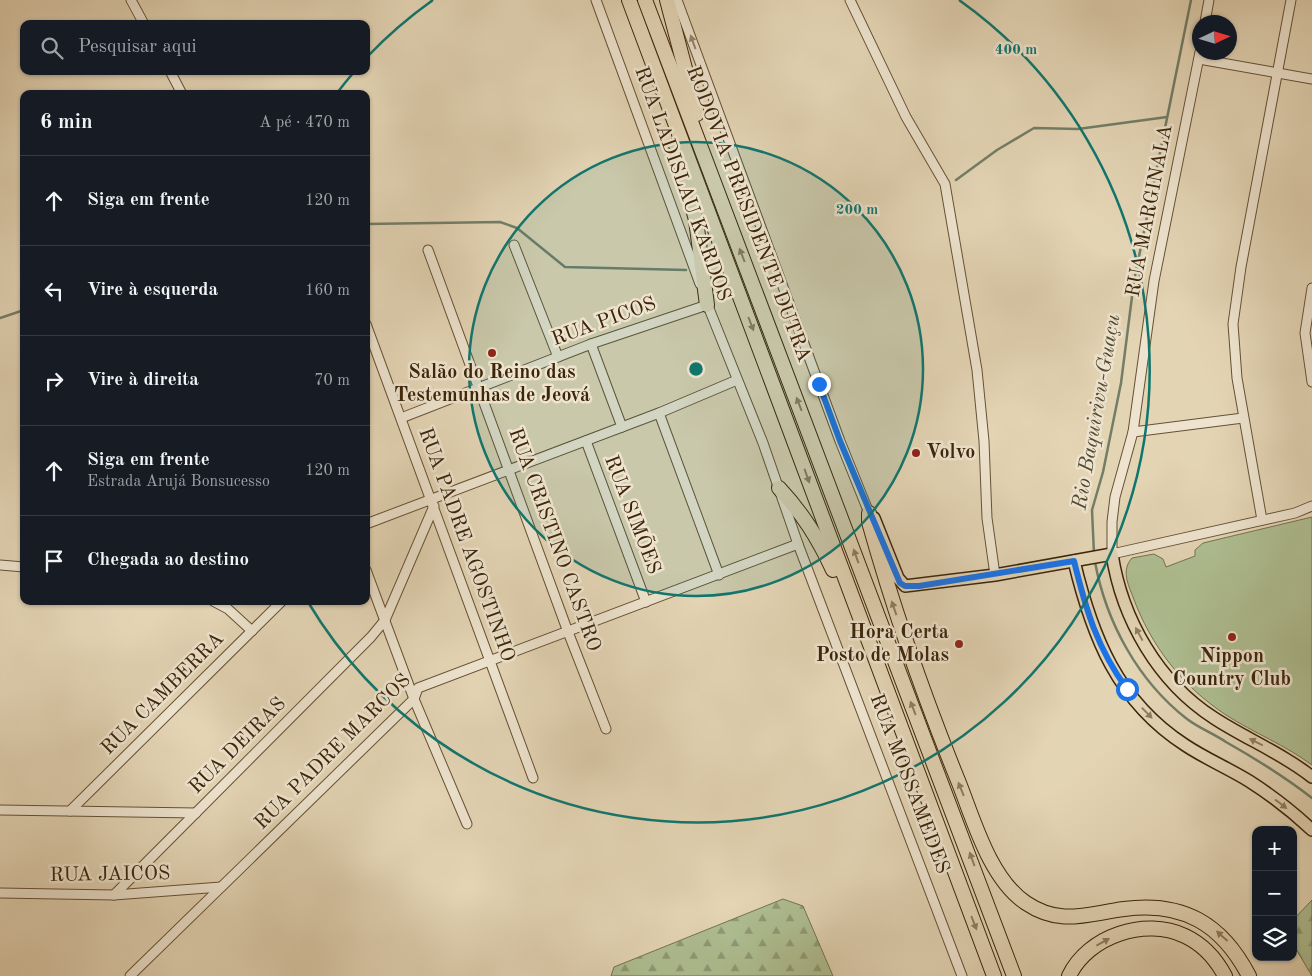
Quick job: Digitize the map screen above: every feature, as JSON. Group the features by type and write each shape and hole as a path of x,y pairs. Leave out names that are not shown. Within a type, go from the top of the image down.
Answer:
{"highway":[{"name":"RODOVIA PRESIDENTE DUTRA","path":"629,0 994,976"},
{"name":"RODOVIA PRESIDENTE DUTRA","path":"645,0 1014,976"},
{"path":"667,0 688,80 703,150"},
{"path":"667,98 675,141 696,220 707,305"},
{"path":"779,488 801,511 820,542 841,586 850,615 864,632"},
{"path":"869,513 869,522 889,596 933,720 994,866 1010,890 1024,902 1040,911 1058,917 1086,917 1140,907 1177,911 1211,926 1228,942 1250,973"},
{"path":"1069,976 1080,958 1108,939 1125,932 1159,929 1184,935 1204,947 1225,976"}],"main road":[{"path":"869,513 875,520 900,583 905,586 995,575 1107,555 1126,610 1156,662 1181,692 1212,717 1269,749 1312,777"},
{"path":"1079,560 1089,617 1102,650 1138,704 1162,729 1218,765 1248,781 1298,816 1312,830"}],"street":[{"path":"131,0 142,20"},
{"name":"RUA LADISLAU KARDOS","path":"596,0 707,305 737,380"},
{"path":"677,0 840,441 869,513"},
{"path":"850,0 906,117 938,170 946,192 977,370 984,441 986,518 995,575"},
{"path":"1206,15 1209,0"},
{"path":"1262,520 1243,418 1234,348 1233,324 1241,267 1291,0"},
{"name":"RUA MARGINALA","path":"1107,555 1115,497 1133,432 1156,273 1199,60"},
{"path":"1220,60 1312,79"},
{"path":"172,75 180,90"},
{"path":"514,246 558,357"},
{"name":"RUA CRISTINO CASTRO","path":"428,250 478,390 510,468 568,632 606,728"},
{"path":"1312,288 1305,333 1312,382"},
{"name":"RUA PICOS","path":"401,418 478,390 590,344 707,305"},
{"name":"RUA PADRE AGOSTINHO","path":"370,335 534,778"},
{"path":"590,344 622,427"},
{"path":"370,523 432,502 510,468 659,413 737,380"},
{"name":"RUA MOSSAMEDES","path":"737,380 962,976"},
{"path":"659,413 719,575"},
{"path":"1133,432 1243,418"},
{"name":"RUA SIMÕES","path":"586,441 646,602"},
{"name":"RUA DEIRAS","path":"114,895 371,637 384,620 432,502"},
{"path":"1107,555 1295,513 1312,506"},
{"name":"RUA PADRE MARCOS","path":"130,976 414,699 418,688 424,684 568,632 798,544"},
{"path":"0,565 20,567"},
{"path":"370,581 414,699 467,824"},
{"path":"220,605 228,609 252,631"},
{"name":"RUA CAMBERRA","path":"70,811 278,605"},
{"path":"0,810 196,813"},
{"name":"RUA JAICOS","path":"0,893 114,895 221,887"}],"green space":[{"name":"Nippon Country Club","path":"1312,517 1312,765 1291,751 1226,715 1210,704 1182,678 1159,648 1140,615 1126,572 1132,558 1154,554 1163,559 1166,567 1195,556 1195,550 1203,543"},
{"path":"783,899 803,906 833,976 611,976 614,967"},
{"path":"1312,900 1312,976 1297,951 1297,916"}],"waterway":[{"name":"Rio Baquirivu-Guaçu","path":"1094,554 1092,510 1103,472 1121,383 1134,281 1191,0"},
{"path":"956,180 997,150 1034,128 1078,129 1167,117"},
{"path":"370,224 500,222 517,228 565,267 686,270"},
{"path":"0,318 20,311"},
{"name":"Rio Baquirivu-Guaçu","path":"1095,562 1100,584 1116,628 1139,668 1169,704 1196,725 1270,768 1312,798"}],"place":[{"name":"Salão do Reino das Testemunhas de Jeová","path":"492,353"},
{"name":"Volvo","path":"916,453"},
{"name":"Nippon Country Club","path":"1232,637"},
{"name":"Hora Certa Posto de Molas","path":"959,644"}],"route":[{"path":"819,384 869,513 875,520 900,583 905,586 919,586 1074,561 1092,626 1114,672 1127,689"}]}
